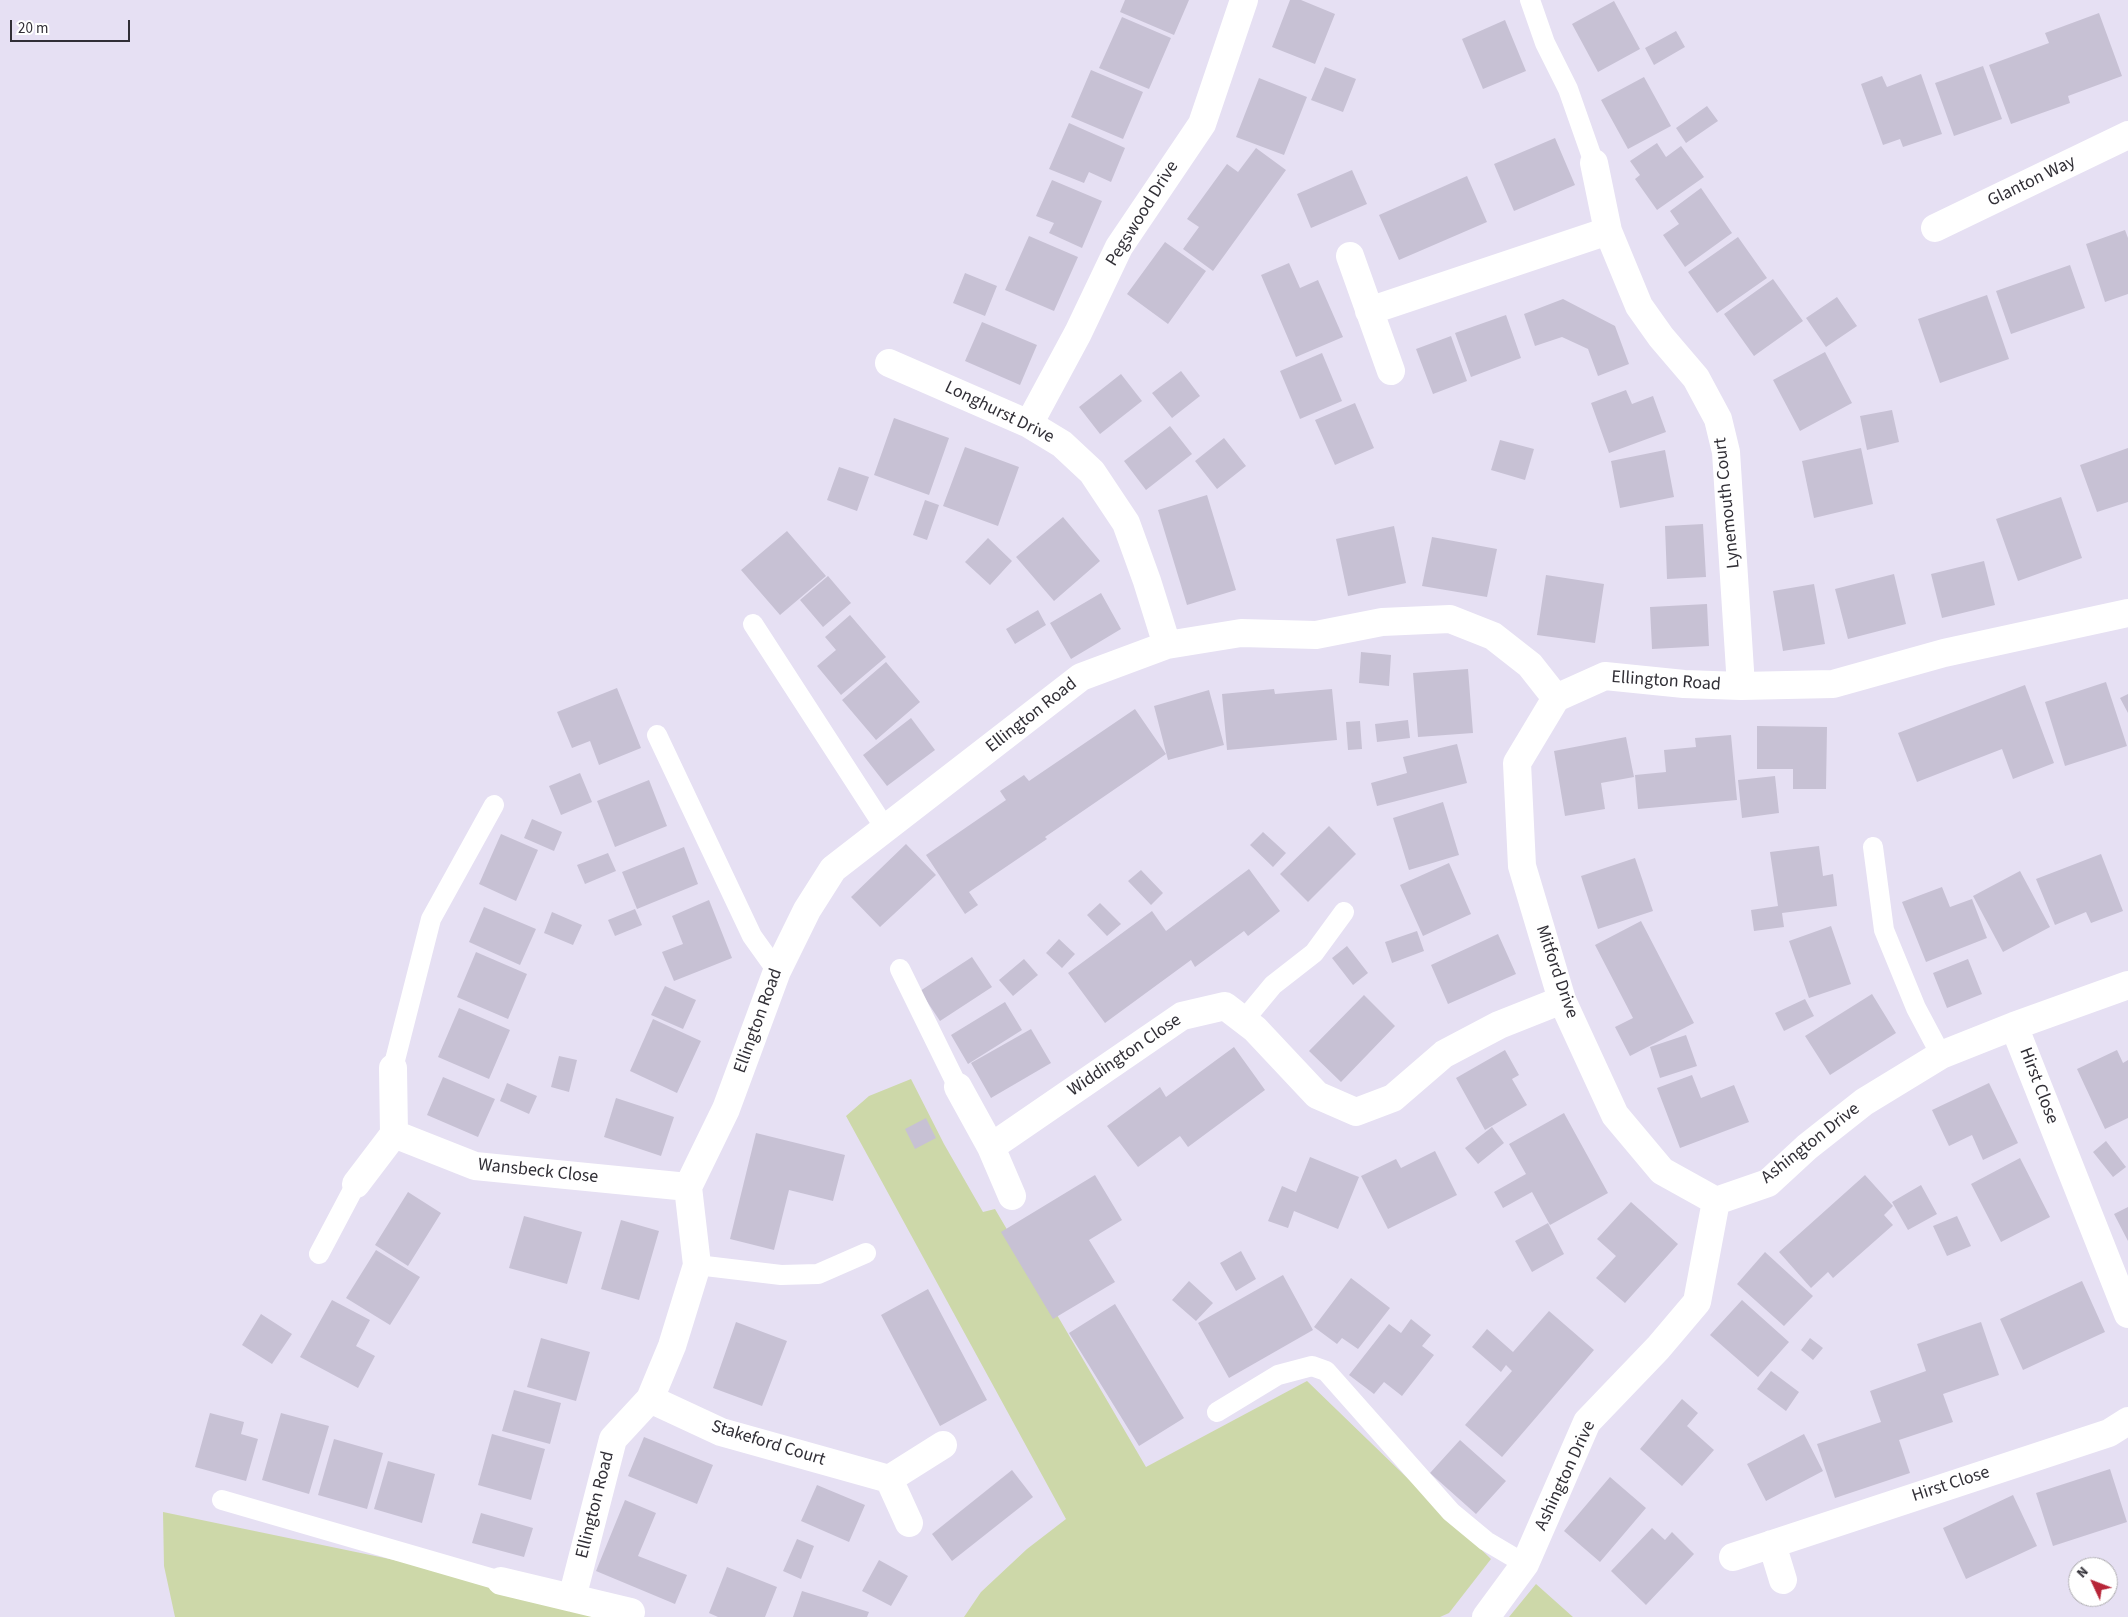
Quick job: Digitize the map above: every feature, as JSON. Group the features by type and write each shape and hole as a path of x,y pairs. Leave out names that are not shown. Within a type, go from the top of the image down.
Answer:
{"street":[{"name":"Pegswood Drive","path":"1030,424 1078,333 1119,247 1202,124 1244,0"},
{"name":"Glanton Way","path":"1935,228 2128,135"},
{"name":"Lynemouth Court","path":"1594,163 1608,231 1639,306 1661,337 1696,378 1718,419 1726,452 1741,686"},
{"path":"1369,311 1608,231"},
{"path":"1350,256 1391,371"},
{"name":"Longhurst Drive","path":"889,363 1030,424 1062,444 1092,472 1126,523 1167,645"},
{"name":"Ellington Road","path":"572,1598 613,1438 650,1400 672,1346 697,1264 688,1187 726,1109 776,971 807,910 833,869 1081,677 1167,645 1241,633 1316,635 1382,622 1450,619 1493,636 1530,665 1556,698 1605,676 1684,684 1741,686 1833,684 1944,653 2128,613"},
{"name":"Mitford Drive","path":"1556,698 1517,763 1522,866 1562,1000 1615,1115 1662,1171 1716,1200"},
{"name":"Ashington Drive","path":"1486,1617 1526,1564 1587,1422 1658,1348 1697,1302 1716,1200 1768,1183 1807,1147 1864,1102 1941,1055 2014,1026 2128,985"},
{"name":"Widdington Close","path":"991,1147 1182,1016 1226,1006 1244,1020 1317,1095 1356,1112 1393,1098 1444,1054 1499,1025 1562,1000"},
{"name":"Hirst Close","path":"2014,1026 2128,1314"},
{"path":"356,1184 394,1134 393,1068"},
{"path":"958,1087 991,1147 1012,1196"},
{"name":"Wansbeck Close","path":"394,1134 475,1166 688,1187"},
{"name":"Stakeford Court","path":"650,1400 721,1432 889,1479"},
{"name":"Hirst Close","path":"1733,1557 2110,1433 2128,1421"},
{"path":"908,1523 889,1479 943,1445"},
{"path":"1772,1544 1783,1580"},
{"path":"501,1581 639,1615"}],"lane":[{"name":"Lynemouth Court","path":"1530,0 1545,43 1568,89 1594,163"},
{"path":"753,624 885,828"},
{"path":"658,734 752,936 776,971"},
{"path":"393,1068 431,919 494,805"},
{"path":"1873,847 1884,930 1916,1008 1941,1055"},
{"path":"1244,1020 1273,984 1314,952 1344,912"},
{"path":"900,969 958,1087"},
{"path":"319,1254 356,1184"},
{"path":"697,1264 781,1275 818,1274 866,1253"},
{"path":"1217,1412 1278,1376 1312,1366 1326,1371 1451,1512 1486,1541 1526,1564"},
{"path":"222,1500 501,1581"}],"green space":[{"path":"911,1079 944,1144 983,1212 995,1209 1146,1467 1307,1381 1491,1559 1449,1613 1440,1617 964,1617 981,1592 1027,1549 1066,1519 846,1116 869,1096"},
{"path":"163,1512 433,1568 601,1617 175,1617 164,1566"},
{"path":"1536,1584 1573,1617 1509,1617"}],"building":[{"path":"1125,0 1189,0 1174,35 1120,12"},
{"path":"1290,0 1301,0 1335,14 1315,64 1272,47"},
{"path":"1614,1 1640,49 1598,72 1572,24"},
{"path":"2099,13 2122,76 2068,96 2070,103 2011,124 1989,65 2049,43 2045,33"},
{"path":"1122,17 1171,38 1149,89 1099,68"},
{"path":"1505,20 1526,71 1483,89 1462,39"},
{"path":"1676,31 1685,47 1654,65 1645,48"},
{"path":"1983,66 2002,119 1954,136 1935,83"},
{"path":"1325,67 1356,79 1343,112 1311,100"},
{"path":"1091,70 1143,92 1123,139 1071,117"},
{"path":"1921,74 1942,134 1903,147 1900,139 1883,145 1861,84 1882,76 1887,87"},
{"path":"1644,77 1671,126 1628,149 1601,100"},
{"path":"1259,78 1307,97 1284,155 1236,137"},
{"path":"1707,106 1718,121 1686,143 1676,128"},
{"path":"1069,123 1125,148 1111,182 1089,172 1084,183 1049,169"},
{"path":"1555,138 1575,185 1514,211 1494,164"},
{"path":"1657,143 1666,157 1681,146 1704,177 1657,210 1635,179 1640,175 1630,161"},
{"path":"1256,148 1286,170 1213,271 1183,249 1199,227 1187,219 1227,164 1238,172"},
{"path":"1352,170 1367,204 1311,228 1297,194"},
{"path":"1467,176 1487,222 1399,260 1379,215"},
{"path":"1052,180 1102,201 1082,248 1049,233 1054,223 1036,216"},
{"path":"1701,188 1732,233 1685,267 1663,235 1679,224 1670,211"},
{"path":"2125,230 2128,238 2128,294 2105,302 2086,244"},
{"path":"1029,236 1078,257 1054,311 1005,290"},
{"path":"1738,237 1767,278 1717,313 1688,272"},
{"path":"1165,242 1206,271 1168,324 1127,294"},
{"path":"1289,263 1300,288 1318,280 1343,337 1296,357 1261,275"},
{"path":"2070,265 2085,308 2011,334 1996,291"},
{"path":"965,273 997,286 985,316 953,303"},
{"path":"1773,279 1803,321 1754,356 1724,314"},
{"path":"1987,295 2009,359 1940,383 1918,319"},
{"path":"1837,297 1857,326 1826,347 1806,318"},
{"path":"1563,299 1615,326 1629,364 1598,376 1588,349 1562,337 1535,346 1524,314"},
{"path":"1506,315 1521,358 1471,377 1455,333"},
{"path":"982,322 1037,345 1020,385 965,361"},
{"path":"1451,336 1467,381 1433,394 1416,349"},
{"path":"1825,352 1852,403 1800,431 1773,380"},
{"path":"1322,353 1342,401 1300,419 1280,371"},
{"path":"1181,371 1200,396 1172,418 1152,393"},
{"path":"1121,374 1142,401 1100,434 1079,407"},
{"path":"1626,390 1632,404 1653,396 1666,432 1609,453 1591,403"},
{"path":"1355,403 1374,448 1335,465 1315,420"},
{"path":"1892,410 1899,442 1867,450 1860,416"},
{"path":"894,418 949,438 929,495 874,475"},
{"path":"1170,426 1192,454 1146,490 1124,461"},
{"path":"1224,438 1246,466 1217,489 1195,461"},
{"path":"1500,440 1534,449 1525,480 1491,470"},
{"path":"965,447 1019,467 998,526 943,506"},
{"path":"1861,448 1873,504 1814,518 1802,461"},
{"path":"2128,448 2128,502 2097,512 2080,465"},
{"path":"1665,450 1674,497 1620,508 1611,461"},
{"path":"839,467 869,477 857,511 827,500"},
{"path":"1207,495 1236,590 1187,605 1158,510"},
{"path":"2061,497 2082,558 2018,581 1996,519"},
{"path":"925,500 939,505 927,540 913,535"},
{"path":"1063,517 1100,561 1054,601 1016,557"},
{"path":"1703,524 1706,577 1667,579 1665,526"},
{"path":"1394,526 1406,583 1348,596 1336,539"},
{"path":"787,531 826,576 780,615 741,570"},
{"path":"1432,537 1497,549 1487,597 1422,586"},
{"path":"988,538 1012,561 990,585 965,562"},
{"path":"1984,561 1995,605 1942,618 1931,574"},
{"path":"1894,574 1906,624 1848,639 1835,589"},
{"path":"1546,575 1604,584 1595,643 1537,635"},
{"path":"828,576 851,603 823,627 800,600"},
{"path":"1814,584 1825,644 1783,651 1773,591"},
{"path":"1101,593 1121,629 1071,659 1050,623"},
{"path":"1707,604 1709,646 1652,649 1650,607"},
{"path":"1038,610 1046,625 1015,644 1006,629"},
{"path":"850,615 886,657 841,695 817,666 836,650 825,637"},
{"path":"1361,652 1391,655 1389,686 1359,683"},
{"path":"886,662 920,702 876,740 842,700"},
{"path":"1468,669 1473,733 1418,737 1413,673"},
{"path":"2106,682 2127,746 2065,766 2045,702"},
{"path":"2025,685 2054,763 2013,779 2002,749 1917,782 1898,733"},
{"path":"617,688 641,748 599,765 590,741 572,748 557,712"},
{"path":"1274,689 1275,694 1332,689 1337,740 1227,750 1222,694"},
{"path":"1209,690 1224,745 1168,760 1154,706"},
{"path":"2128,694 2128,713 2120,698"},
{"path":"1135,709 1166,754 969,892 978,905 965,914 926,855 1006,800 1000,791 1024,775 1029,781"},
{"path":"911,718 935,750 887,786 863,755"},
{"path":"1408,720 1410,738 1377,742 1375,724"},
{"path":"1360,721 1362,749 1348,750 1346,722"},
{"path":"1757,726 1827,727 1826,789 1793,789 1793,769 1757,769"},
{"path":"1731,735 1737,800 1638,809 1635,775 1666,772 1664,750 1696,747 1695,738"},
{"path":"1626,737 1634,777 1601,783 1605,809 1565,816 1554,751"},
{"path":"1457,744 1467,783 1377,806 1371,783 1407,773 1403,757"},
{"path":"580,773 592,802 561,815 549,786"},
{"path":"1775,776 1779,813 1742,818 1738,780"},
{"path":"649,780 667,826 615,847 597,801"},
{"path":"1443,802 1459,855 1409,870 1393,818"},
{"path":"532,819 562,832 554,851 524,838"},
{"path":"1329,826 1356,854 1308,902 1280,874"},
{"path":"1263,832 1286,853 1273,867 1250,845"},
{"path":"501,834 538,850 516,901 479,884"},
{"path":"906,844 936,875 880,927 851,897"},
{"path":"1819,846 1823,876 1833,874 1837,906 1782,913 1784,927 1754,931 1751,910 1778,906 1770,852"},
{"path":"684,847 698,884 637,909 622,872"},
{"path":"608,853 616,871 585,884 577,865"},
{"path":"2101,854 2123,911 2091,923 2086,912 2055,925 2036,879"},
{"path":"1635,858 1653,911 1598,929 1581,876"},
{"path":"1449,863 1471,914 1423,936 1400,885"},
{"path":"1249,869 1280,911 1248,936 1244,931 1195,967 1191,960 1105,1023 1068,973 1152,911 1166,931"},
{"path":"1141,870 1163,893 1151,905 1128,881"},
{"path":"2020,871 2050,927 2003,952 1973,896"},
{"path":"1942,887 1950,907 1972,899 1987,938 1926,962 1902,902"},
{"path":"709,900 732,958 674,981 662,952 683,944 672,916"},
{"path":"1100,903 1121,924 1107,936 1087,915"},
{"path":"484,907 536,929 520,965 469,942"},
{"path":"635,909 642,925 615,936 608,920"},
{"path":"552,912 582,925 573,945 544,933"},
{"path":"1641,921 1694,1023 1630,1056 1615,1027 1633,1018 1595,945"},
{"path":"1831,926 1851,984 1809,998 1789,941"},
{"path":"1417,931 1424,951 1392,963 1385,942"},
{"path":"1498,934 1516,974 1448,1004 1431,965"},
{"path":"1059,939 1075,954 1062,968 1046,953"},
{"path":"1347,946 1368,973 1353,985 1332,958"},
{"path":"476,952 527,974 508,1019 457,997"},
{"path":"972,957 992,987 940,1021 920,991"},
{"path":"1024,959 1038,975 1013,996 999,980"},
{"path":"1968,959 1982,994 1947,1008 1933,973"},
{"path":"665,986 696,1000 683,1029 651,1015"},
{"path":"1872,994 1896,1033 1830,1075 1805,1036"},
{"path":"1364,995 1395,1026 1341,1082 1309,1051"},
{"path":"1805,999 1814,1016 1784,1031 1775,1013"},
{"path":"1005,1002 1022,1030 968,1064 951,1035"},
{"path":"459,1008 510,1030 489,1079 438,1057"},
{"path":"653,1019 701,1041 677,1093 630,1071"},
{"path":"1031,1029 1051,1063 991,1098 971,1063"},
{"path":"1686,1035 1697,1066 1660,1078 1650,1047"},
{"path":"1234,1047 1265,1090 1188,1147 1180,1136 1138,1167 1107,1126 1160,1087 1166,1097"},
{"path":"1505,1050 1519,1075 1512,1079 1527,1105 1485,1130 1456,1078"},
{"path":"2117,1050 2123,1063 2128,1060 2128,1118 2105,1129 2077,1069"},
{"path":"559,1056 577,1060 569,1092 551,1087"},
{"path":"1692,1075 1701,1098 1734,1085 1749,1122 1680,1148 1657,1088"},
{"path":"443,1077 495,1099 478,1137 427,1115"},
{"path":"507,1083 537,1096 529,1114 500,1101"},
{"path":"1989,1083 2018,1143 1983,1160 1972,1135 1949,1146 1932,1110"},
{"path":"616,1098 674,1117 661,1156 604,1137"},
{"path":"1564,1113 1608,1193 1550,1225 1532,1192 1503,1208 1494,1192 1526,1174 1509,1144"},
{"path":"926,1118 936,1138 915,1149 905,1129"},
{"path":"1492,1127 1504,1143 1478,1164 1465,1148"},
{"path":"756,1133 845,1155 833,1201 789,1190 774,1250 730,1239"},
{"path":"2106,1141 2126,1167 2113,1177 2093,1152"},
{"path":"1435,1151 1457,1195 1388,1229 1361,1176 1396,1159 1401,1168"},
{"path":"1310,1157 1359,1177 1338,1229 1294,1211 1288,1228 1268,1221 1282,1186 1296,1192"},
{"path":"2020,1158 2050,1217 2001,1242 1971,1184"},
{"path":"1095,1175 1122,1220 1089,1240 1115,1282 1053,1319 1001,1232"},
{"path":"1865,1175 1893,1206 1884,1215 1893,1225 1833,1278 1828,1272 1811,1288 1779,1252"},
{"path":"1921,1185 1937,1214 1908,1230 1892,1202"},
{"path":"408,1192 441,1213 408,1266 375,1245"},
{"path":"1631,1202 1678,1244 1625,1303 1596,1278 1616,1256 1597,1239"},
{"path":"2128,1207 2128,1241 2114,1214"},
{"path":"524,1216 582,1232 567,1284 509,1268"},
{"path":"1957,1216 1971,1246 1947,1256 1933,1226"},
{"path":"621,1220 659,1231 639,1300 601,1289"},
{"path":"1548,1223 1564,1254 1532,1272 1515,1241"},
{"path":"376,1250 420,1277 390,1325 346,1298"},
{"path":"1241,1251 1256,1279 1236,1291 1220,1263"},
{"path":"1765,1252 1813,1296 1784,1326 1737,1284"},
{"path":"1283,1275 1313,1330 1229,1378 1198,1323"},
{"path":"1351,1278 1390,1308 1358,1349 1342,1338 1337,1344 1314,1327"},
{"path":"1189,1281 1213,1303 1196,1321 1172,1300"},
{"path":"2082,1281 2105,1332 2023,1370 2000,1319"},
{"path":"928,1289 987,1400 940,1426 881,1315"},
{"path":"332,1300 370,1320 356,1346 375,1356 358,1388 300,1357"},
{"path":"1742,1300 1789,1342 1758,1377 1710,1335"},
{"path":"1115,1304 1184,1418 1139,1446 1069,1333"},
{"path":"1549,1311 1594,1350 1502,1457 1465,1425 1512,1371 1506,1365 1501,1372 1472,1347 1487,1329 1513,1352"},
{"path":"261,1314 292,1334 272,1364 242,1345"},
{"path":"1411,1319 1431,1335 1422,1346 1434,1355 1402,1396 1384,1382 1374,1394 1349,1375 1389,1324 1401,1333"},
{"path":"736,1322 787,1341 762,1406 713,1388"},
{"path":"1981,1322 1999,1375 1943,1394 1953,1422 1899,1440 1910,1473 1835,1498 1817,1444 1881,1422 1870,1391 1926,1371 1917,1344"},
{"path":"541,1338 590,1352 576,1401 527,1387"},
{"path":"1810,1338 1823,1348 1813,1360 1801,1350"},
{"path":"1771,1371 1799,1392 1786,1411 1757,1389"},
{"path":"514,1390 561,1403 550,1444 502,1431"},
{"path":"1682,1399 1698,1413 1687,1426 1714,1450 1682,1486 1640,1449"},
{"path":"210,1413 244,1422 241,1434 258,1439 246,1481 195,1467"},
{"path":"281,1413 329,1426 309,1494 262,1480"},
{"path":"492,1434 545,1449 531,1500 478,1485"},
{"path":"1804,1434 1823,1471 1766,1501 1747,1464"},
{"path":"644,1437 713,1465 697,1504 628,1476"},
{"path":"334,1439 383,1453 367,1509 318,1495"},
{"path":"1460,1440 1506,1481 1476,1514 1430,1473"},
{"path":"388,1461 435,1474 422,1523 374,1509"},
{"path":"2110,1469 2127,1522 2053,1546 2036,1493"},
{"path":"1012,1470 1033,1497 952,1561 932,1534"},
{"path":"1610,1477 1646,1508 1600,1562 1564,1531"},
{"path":"817,1485 865,1505 849,1542 801,1521"},
{"path":"2013,1495 2037,1546 1966,1579 1943,1528"},
{"path":"625,1500 656,1513 638,1556 687,1575 675,1604 596,1571"},
{"path":"481,1513 533,1528 524,1557 472,1543"},
{"path":"1652,1528 1665,1540 1672,1532 1694,1554 1646,1605 1611,1571"},
{"path":"797,1539 814,1546 801,1579 783,1571"},
{"path":"879,1560 908,1576 891,1606 862,1591"},
{"path":"727,1567 777,1587 765,1617 718,1617 709,1613"},
{"path":"802,1591 869,1612 867,1617 793,1617"}]}
